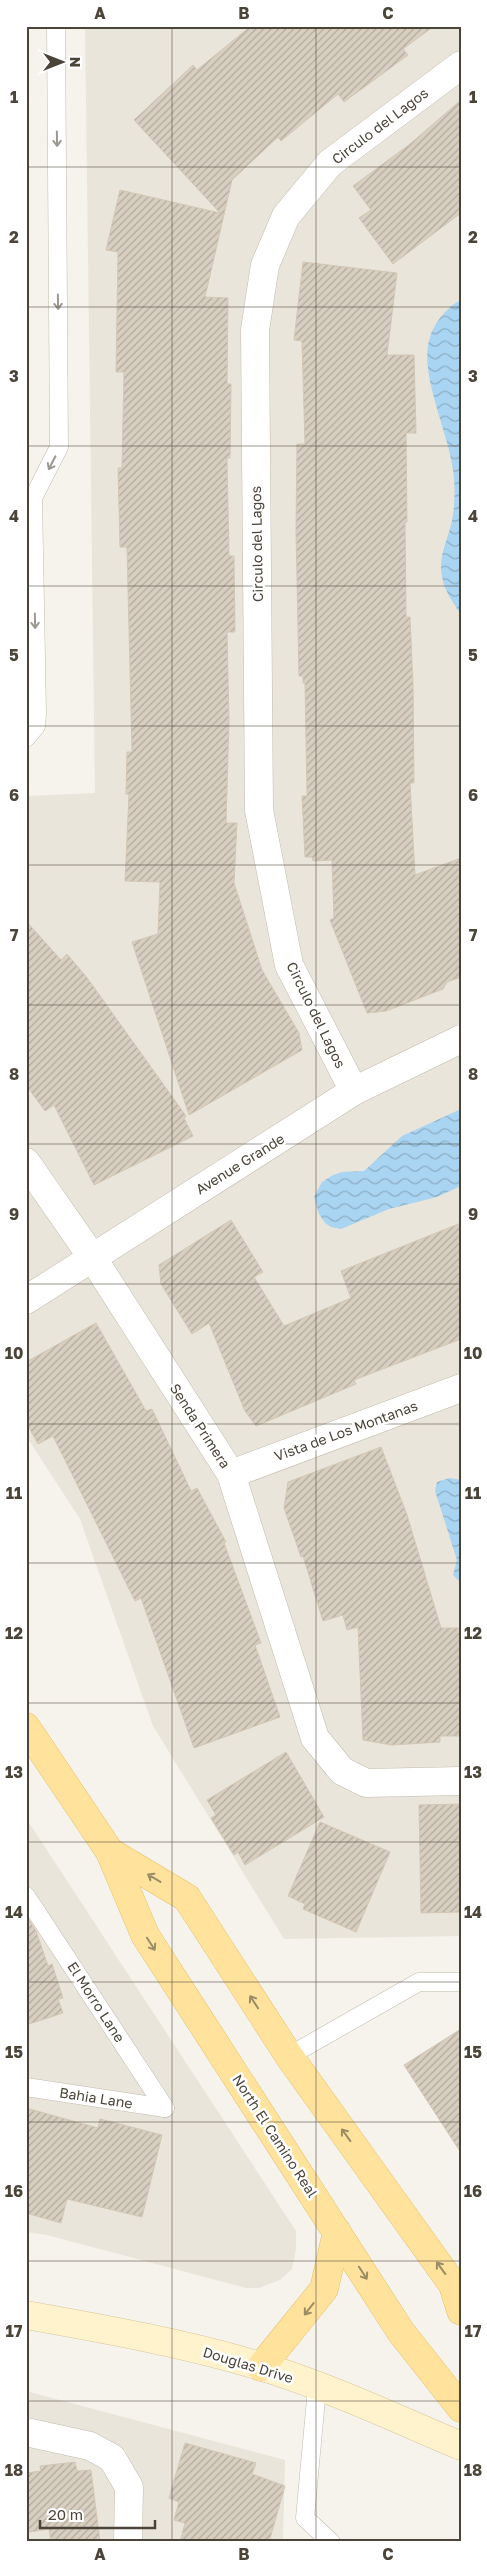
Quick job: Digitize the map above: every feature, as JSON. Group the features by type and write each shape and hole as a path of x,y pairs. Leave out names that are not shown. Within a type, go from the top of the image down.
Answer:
{"main road":[{"name":"North El Camino Real","path":"26,1727 110,1852 145,1934 401,2332 461,2408"},
{"name":"North El Camino Real","path":"110,1852 187,1898 289,2056 453,2285 461,2311"},
{"path":"261,2367 324,2289 337,2232"},
{"name":"Douglas Drive","path":"26,2314 198,2350 261,2367 316,2388 332,2392 461,2446"}],"street":[{"name":"Circulo del Lagos","path":"354,1091 289,965 259,810 255,330 264,265 286,216 330,163 461,66"},
{"name":"Avenue Grande","path":"26,1300 354,1091 461,1039"},
{"name":"Senda Primera","path":"26,1162 92,1258 231,1474 315,1738 342,1771 366,1783 461,1781"},
{"name":"Vista de Los Montanas","path":"231,1474 461,1388"},
{"path":"26,2432 90,2446 112,2458 129,2487 128,2542"}],"lane":[{"path":"26,738 36,726 37,714 33,498 60,447 56,26"},
{"name":"El Morro Lane","path":"26,1896 166,2108"},
{"path":"289,2056 419,1982 461,1982"},
{"name":"Bahia Lane","path":"26,2088 166,2108"},
{"path":"316,2388 305,2518 331,2542"}],"shaded area":[{"path":"85,26 461,26 461,1936 284,1939 153,1726 80,1519 26,1436 26,796 95,793"},
{"path":"26,1818 296,2231 296,2249 292,2269 280,2280 259,2288 246,2288 47,2235 26,2232"},
{"path":"26,2391 285,2460 283,2542 26,2542"}],"water":[{"path":"461,300 461,615 446,590 441,572 442,555 453,515 454,481 450,455 431,384 427,351 430,337 438,321 451,306"},
{"path":"461,1109 461,1186 437,1197 389,1209 341,1229 331,1227 325,1223 319,1214 314,1197 322,1182 342,1172 364,1171 402,1136"},
{"path":"450,1478 461,1480 461,1583 453,1575 457,1560 435,1491 437,1482"}],"building":[{"path":"251,26 434,26 403,49 408,55 344,102 338,94 281,141 278,137 232,180 205,297 228,298 227,384 231,384 230,458 227,458 229,556 234,556 235,632 227,632 229,721 226,823 237,823 234,883 262,970 299,1033 302,1050 189,1115 132,942 158,934 160,882 125,881 129,794 126,794 127,752 132,752 127,547 120,547 118,468 122,468 124,372 116,372 118,252 106,250 120,190 220,213 134,120 193,65 197,70"},
{"path":"461,100 461,213 393,264 359,218 371,210 353,186 410,144"},
{"path":"303,262 397,273 387,355 414,355 416,433 406,433 407,522 405,522 406,617 410,617 413,684 414,783 410,783 415,875 461,858 461,977 447,982 443,989 386,1011 367,1013 330,920 334,918 332,860 313,861 312,857 305,857 302,796 307,796 305,683 303,683 303,676 299,676 296,530 297,444 305,444 302,341 294,340"},
{"path":"26,921 61,960 67,954 88,979 186,1116 184,1118 193,1136 94,1185 54,1105 45,1111 26,1085"},
{"path":"231,1220 263,1272 254,1277 284,1326 351,1298 341,1271 461,1223 461,1339 354,1380 356,1384 256,1426 245,1411 209,1323 192,1334 161,1284 159,1265"},
{"path":"96,1323 146,1411 152,1409 191,1491 197,1488 226,1542 224,1543 261,1643 255,1645 280,1717 194,1748 141,1598 135,1601 53,1436 38,1444 26,1422 26,1362"},
{"path":"381,1447 407,1515 441,1628 461,1628 461,1736 440,1736 440,1742 392,1745 363,1740 358,1627 347,1630 343,1615 323,1621 303,1556 301,1557 284,1508 288,1482"},
{"path":"286,1752 324,1817 245,1865 238,1852 234,1855 211,1818 216,1815 207,1800"},
{"path":"461,1804 461,1912 421,1913 419,1805"},
{"path":"320,1822 390,1852 356,1932 303,1909 305,1904 288,1896"},
{"path":"29,1920 36,1931 48,1966 52,1964 63,1998 58,1999 63,2013 26,2025 26,1921"},
{"path":"461,2029 461,2153 404,2065"},
{"path":"26,2108 98,2128 100,2119 162,2135 142,2217 67,2199 61,2223 26,2213"},
{"path":"185,2443 256,2463 252,2474 285,2486 269,2542 180,2542 185,2523 174,2520 179,2502 169,2498"},
{"path":"75,2462 77,2471 91,2470 100,2542 51,2542 49,2529 29,2532 26,2473 41,2471 40,2466"}]}
